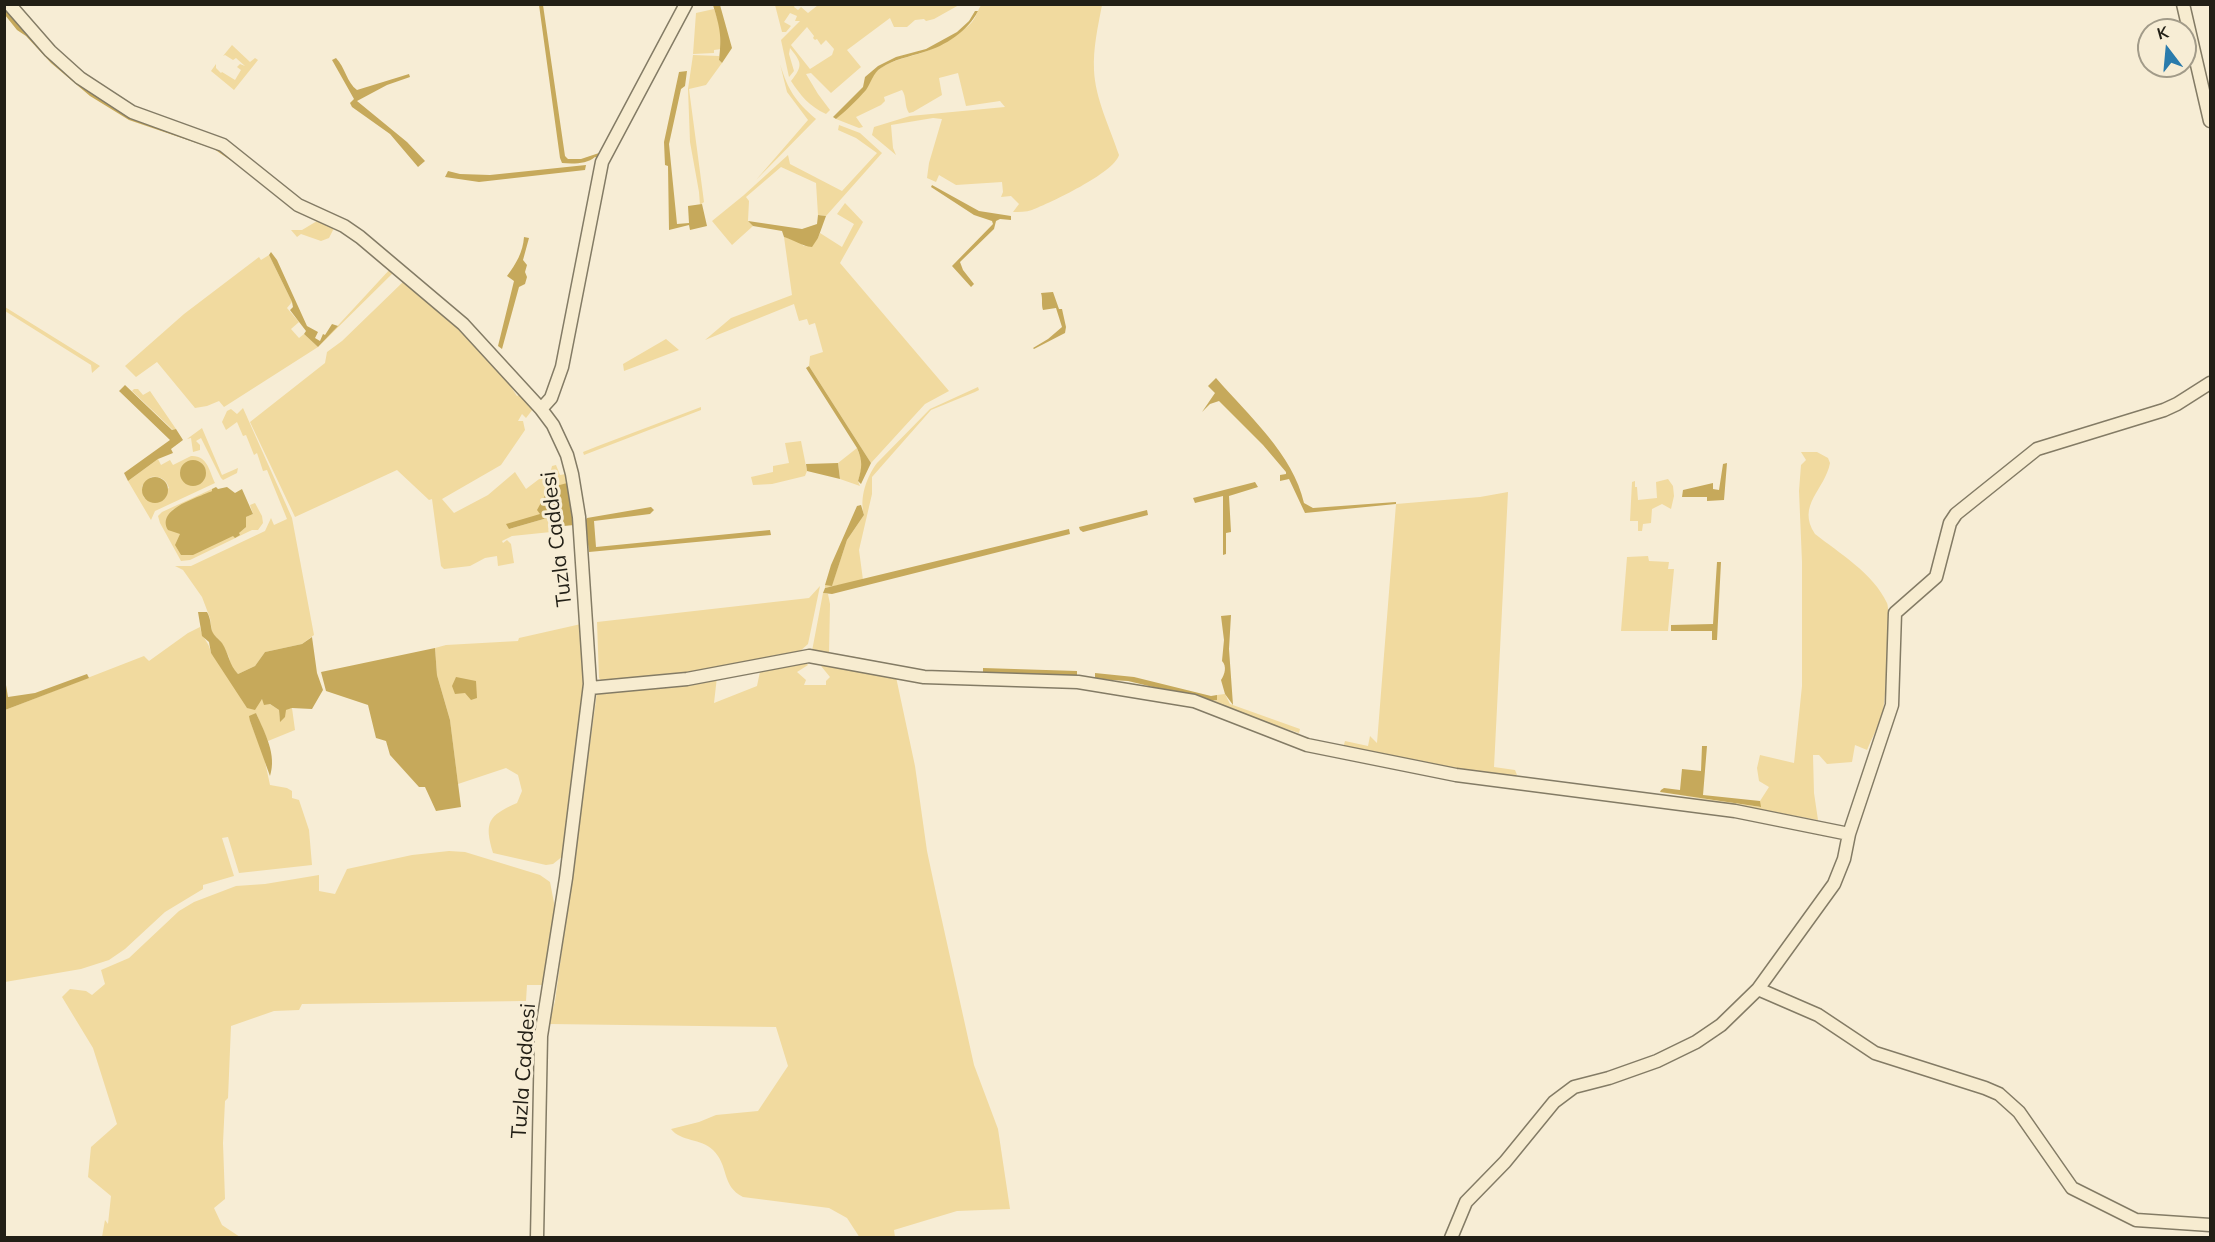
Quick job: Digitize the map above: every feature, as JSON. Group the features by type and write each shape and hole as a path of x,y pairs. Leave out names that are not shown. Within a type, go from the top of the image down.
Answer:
{"street":[{"name":"Tuzla Caddesi","path":"9,4 50,51 87,82 132,112 223,145 298,205 344,226 360,237 463,324 541,408 553,425 567,455 579,517 590,688 566,878 541,1036 537,1238"},
{"path":"541,408 551,398 562,367 602,162 686,4"},
{"path":"2183,4 2211,121"},
{"path":"1451,1238 1466,1203 1505,1162 1554,1102 1574,1087 1609,1078 1657,1061 1696,1042 1721,1025 1758,989 1834,884 1844,859 1849,834 1892,705 1895,613 1936,577 1950,523 1956,513 2037,450 2163,410 2211,383"},
{"path":"590,688 687,679 809,656 924,677 1078,682 1194,701 1307,745 1456,776 1735,811 1849,834"},
{"path":"1758,989 1818,1015 1875,1053 1999,1094 2019,1112 2072,1188 2136,1220 2211,1225"}],"shaded area":[{"path":"539,5 543,5 565,156 568,159 581,159 599,153 657,48 600,159 595,157 584,162 562,163 560,158"},
{"path":"713,5 720,5 732,48 722,63 719,60 720,32"},
{"path":"775,5 795,5 794,7 798,10 801,7 808,13 818,5 959,5 934,19 915,20 907,27 894,27 890,18 847,50 861,67 831,93 811,73 806,74 830,110 826,114 806,100 791,81 800,64 790,48 789,54 794,71 789,77 781,40 800,21 795,21 797,16 790,13 784,22 791,26 786,32 782,32","holes":["807,27 814,36 813,38 817,39 821,45 826,40 834,49 832,55 810,69 791,45"]},
{"path":"981,5 1102,5 1094,54 1095,81 1119,155 1115,162 1094,178 1030,211 1013,212 1019,204 1011,196 1001,197 1002,182 956,185 939,175 936,182 927,178 942,119 933,118 891,125 893,148 896,155 872,135 874,127 910,116 1005,107 1000,101 966,106 958,73 939,78 942,95 913,112 909,113 907,110 902,90 884,97 885,101 881,105 856,117 863,127 859,128 836,119 867,88 876,72 890,63 929,50 950,39 972,22"},
{"path":"4,6 49,56 87,89 101,98 216,145 241,163 239,166 214,149 129,120 90,96 17,30 5,15"},
{"path":"714,9 720,26 721,49 714,50 714,53 693,54 696,13"},
{"path":"975,11 978,11 968,25 948,42 896,60 878,70 866,90 836,119 833,117 863,87 865,77 878,66 896,57 926,49 957,32 969,21"},
{"path":"232,45 250,62 255,58 258,60 234,90 211,71 216,64 216,68 221,73 235,80 241,70 237,67 240,64 245,66 236,58 233,60 223,56"},
{"path":"693,55 719,56 722,63 706,85 689,89 704,202 700,205 690,142 688,89"},
{"path":"336,58 357,90 409,74 410,77 387,85 357,101 407,142 425,161 418,167 390,134 352,107 350,103 354,99 332,60"},
{"path":"780,64 793,94 816,119 756,180 808,120 787,92"},
{"path":"687,71 669,144 677,224 689,223 688,206 702,204 707,226 690,230 689,225 669,230 668,166 665,165 664,142 679,72"},
{"path":"839,125 860,133 882,153 826,216 818,215 816,183 781,167 746,197 749,201 748,221 753,226 732,245 712,221 788,155 790,164 842,191 877,153 856,138 838,130"},
{"path":"586,165 585,170 479,182 445,177 448,171 460,174 490,175"},
{"path":"932,185 979,211 1011,216 1011,220 996,221 994,229 960,262 974,284 971,287 952,266 993,224 992,221 974,215 931,187"},
{"path":"845,203 863,222 840,263 949,391 925,404 871,463 809,366 810,356 823,352 815,323 809,325 807,319 799,321 794,304 705,340 731,318 792,295 784,237 796,240 804,246 818,238 820,233 842,247 854,224 837,214"},
{"path":"818,215 826,216 812,247 784,237 782,231 753,226 748,221 802,229 817,224"},
{"path":"317,221 335,226 329,238 321,241 301,234 297,237 291,230 302,230"},
{"path":"524,237 529,238 523,260 527,265 525,272 527,277 525,284 519,287 502,349 498,346 514,281 507,276 518,258"},
{"path":"271,252 277,260 307,326 318,332 315,338 320,341 332,324 338,326 318,347 304,334 306,331 290,310 293,307 292,302 269,255"},
{"path":"269,255 292,302 287,308 299,322 291,329 299,338 304,334 318,347 224,407 219,401 195,408 157,362 136,377 125,366 184,314 259,257 261,260"},
{"path":"391,268 394,272 318,347"},
{"path":"404,281 461,328 503,375 517,396 521,394 533,409 526,418 522,414 518,421 523,421 525,430 501,465 442,499 454,513 488,495 515,472 526,489 551,470 552,466 556,465 560,475 566,474 567,483 541,514 509,529 547,518 551,532 512,536 502,541 503,543 507,540 511,544 514,563 498,566 497,556 485,558 470,566 444,569 441,566 432,499 429,500 397,470 295,517 250,422 325,363 327,352 342,341"},
{"path":"1053,292 1059,309 1062,309 1065,333 1034,349 1062,327 1056,308 1043,310 1042,308 1041,293"},
{"path":"5,307 100,366 92,373 91,365 5,311"},
{"path":"666,339 679,350 624,371 623,364"},
{"path":"809,366 871,463 861,484 858,481 861,464 857,448 806,368"},
{"path":"1216,378 1280,452 1298,485 1304,503 1313,508 1396,502 1396,504 1305,513 1289,479 1280,481 1280,475 1286,472 1263,445 1219,401 1210,404 1202,412 1215,393 1208,386"},
{"path":"125,385 172,430 176,429 183,440 171,449 173,453 158,459 128,481 124,473 170,440 119,391"},
{"path":"978,387 979,390 975,392 931,410 872,477 872,494 859,550 863,580 825,588 825,585 832,585 847,540 864,515 865,487 877,463 930,409"},
{"path":"138,389 143,395 150,391 176,429 173,430 132,391"},
{"path":"701,407 701,410 584,455 583,452"},
{"path":"243,408 292,518 314,635 302,644 265,652 255,666 238,674 231,667 229,657 221,642 212,633 210,618 202,597 183,570 175,566 191,566 265,531 271,518 274,525 287,519 267,470 263,471 257,453 254,455 246,435 243,436 237,422 226,430 222,422 227,411 231,409 237,414"},
{"path":"202,428 222,475 238,468 237,473 223,480 201,438 196,441 200,445 200,450 193,452 191,438 187,439"},
{"path":"801,441 807,471 805,476 772,484 753,485 751,477 773,472 773,466 789,463 785,443"},
{"path":"857,448 863,464 858,481 860,486 840,479 838,463"},
{"path":"1801,452 1817,452 1828,458 1830,463 1810,506 1810,524 1815,534 1845,556 1873,582 1887,603 1888,610 1888,656 1883,712 1867,750 1855,745 1852,762 1827,764 1819,755 1813,755 1814,793 1818,820 1680,795 1760,807 1760,801 1769,787 1759,781 1757,768 1760,755 1794,763 1802,686 1802,562 1799,491 1801,465 1806,460"},
{"path":"191,456 201,458 207,464 215,483 155,511 151,520 128,481 158,459 161,465 170,460 173,465","holes":["151,477 164,480 169,488 144,498 142,486"]},
{"path":"193,460 203,463 206,473 203,483 193,486 183,483 180,473 183,463"},
{"path":"838,463 840,479 807,471 806,464"},
{"path":"1727,463 1724,500 1707,501 1707,497 1682,497 1683,490 1713,483 1713,489 1719,490 1723,464"},
{"path":"155,477 165,480 168,490 165,500 155,503 145,500 142,490 145,480"},
{"path":"1668,479 1673,486 1674,496 1671,509 1662,504 1652,509 1651,523 1643,524 1642,531 1638,531 1638,521 1630,521 1632,482 1635,481 1638,500 1657,498 1656,482"},
{"path":"1255,482 1258,487 1229,496 1231,532 1226,533 1226,554 1223,555 1223,496 1195,503 1193,498"},
{"path":"567,483 574,525 564,526 561,514 509,529 506,524 540,514 537,510 549,488"},
{"path":"216,487 218,489 227,487 235,493 242,489 253,514 246,517 246,527 235,538 233,536 193,555 181,555 175,545 180,534 168,530 166,523 168,516 180,505"},
{"path":"212,489 213,491 172,510 182,533 234,535 239,533 246,517 253,514 250,505 255,503 263,523 258,530 252,530 190,560 181,561 158,516"},
{"path":"1508,492 1494,767 1515,770 1517,775 1489,774 1343,748 1345,741 1368,746 1370,736 1377,743 1396,504 1480,497"},
{"path":"861,505 864,515 847,540 832,586 825,585 831,565 857,506"},
{"path":"651,507 654,510 650,514 594,521 596,547 770,530 771,535 589,552 585,521 587,518"},
{"path":"1147,510 1148,515 1083,532 1079,527"},
{"path":"1069,529 1070,534 832,594 823,593 825,588"},
{"path":"575,552 577,552 586,676 563,856 553,864 546,865 493,853 489,827 494,816 517,803 522,791 518,775 506,768 458,784 450,720 437,675 435,648 446,645 518,641 519,638 581,624"},
{"path":"1648,556 1649,561 1669,562 1668,569 1674,569 1668,631 1621,631 1627,557"},
{"path":"1717,562 1721,562 1717,640 1712,640 1712,631 1671,631 1671,625 1713,624"},
{"path":"820,586 808,644 799,652 776,655 710,672 602,681 599,678 597,622 809,598"},
{"path":"823,593 828,594 830,604 829,654 940,673 925,674 812,651"},
{"path":"198,612 207,612 213,633 222,643 238,674 255,666 265,652 302,644 312,637 317,673 323,690 312,709 286,710 285,717 280,722 279,710 270,704 264,705 262,699 255,710 247,708 211,653 209,642 202,636"},
{"path":"1231,615 1229,649 1233,705 1225,694 1221,680 1225,668 1222,661 1224,640 1221,616"},
{"path":"200,627 211,653 259,702 262,699 279,710 280,721 285,710 292,708 295,730 268,741 256,713 250,721 264,757 270,785 287,788 292,791 292,798 299,800 309,830 312,865 239,873 228,837 222,838 234,876 203,885 203,889 165,912 125,949 109,960 81,969 5,982 5,710 144,656 149,661"},
{"path":"435,648 437,675 450,720 461,807 436,811 425,787 419,787 390,755 386,741 376,738 368,705 326,691 321,672"},
{"path":"804,660 808,665 797,672 806,680 804,685 826,685 830,677 821,666 821,661 896,677 915,766 927,851 937,898 974,1065 998,1129 1010,1209 957,1211 894,1230 895,1237 860,1238 847,1218 829,1208 743,1197 731,1187 721,1162 713,1150 703,1143 680,1136 671,1129 716,1115 758,1111 788,1066 776,1027 549,1024 555,1001 597,692 717,677 714,703 757,686 761,667"},
{"path":"983,668 1077,671 1077,679 983,675"},
{"path":"1095,673 1134,677 1211,696 1217,695 1217,700 1211,701 1128,681 1095,679"},
{"path":"87,674 89,678 5,710 5,679 8,697 35,693"},
{"path":"456,677 476,681 477,698 471,700 465,693 455,694 452,686"},
{"path":"1225,694 1230,704 1300,729 1299,733 1211,702 1217,700 1217,695"},
{"path":"256,713 271,752 270,776 250,721 249,716"},
{"path":"1702,746 1707,746 1703,795 1760,801 1761,807 1660,792 1664,788 1680,790 1682,769 1701,771"},
{"path":"449,851 465,852 540,875 550,882 555,908 544,985 527,985 526,1001 302,1004 299,1010 274,1011 231,1026 228,1098 225,1101 223,1143 225,1199 214,1208 222,1225 240,1237 102,1237 105,1220 108,1224 111,1196 88,1177 91,1147 117,1124 93,1048 62,997 70,989 86,991 92,995 105,984 101,970 129,958 179,911 194,902 236,886 265,884 319,875 319,891 335,894 347,869 412,855"}]}
